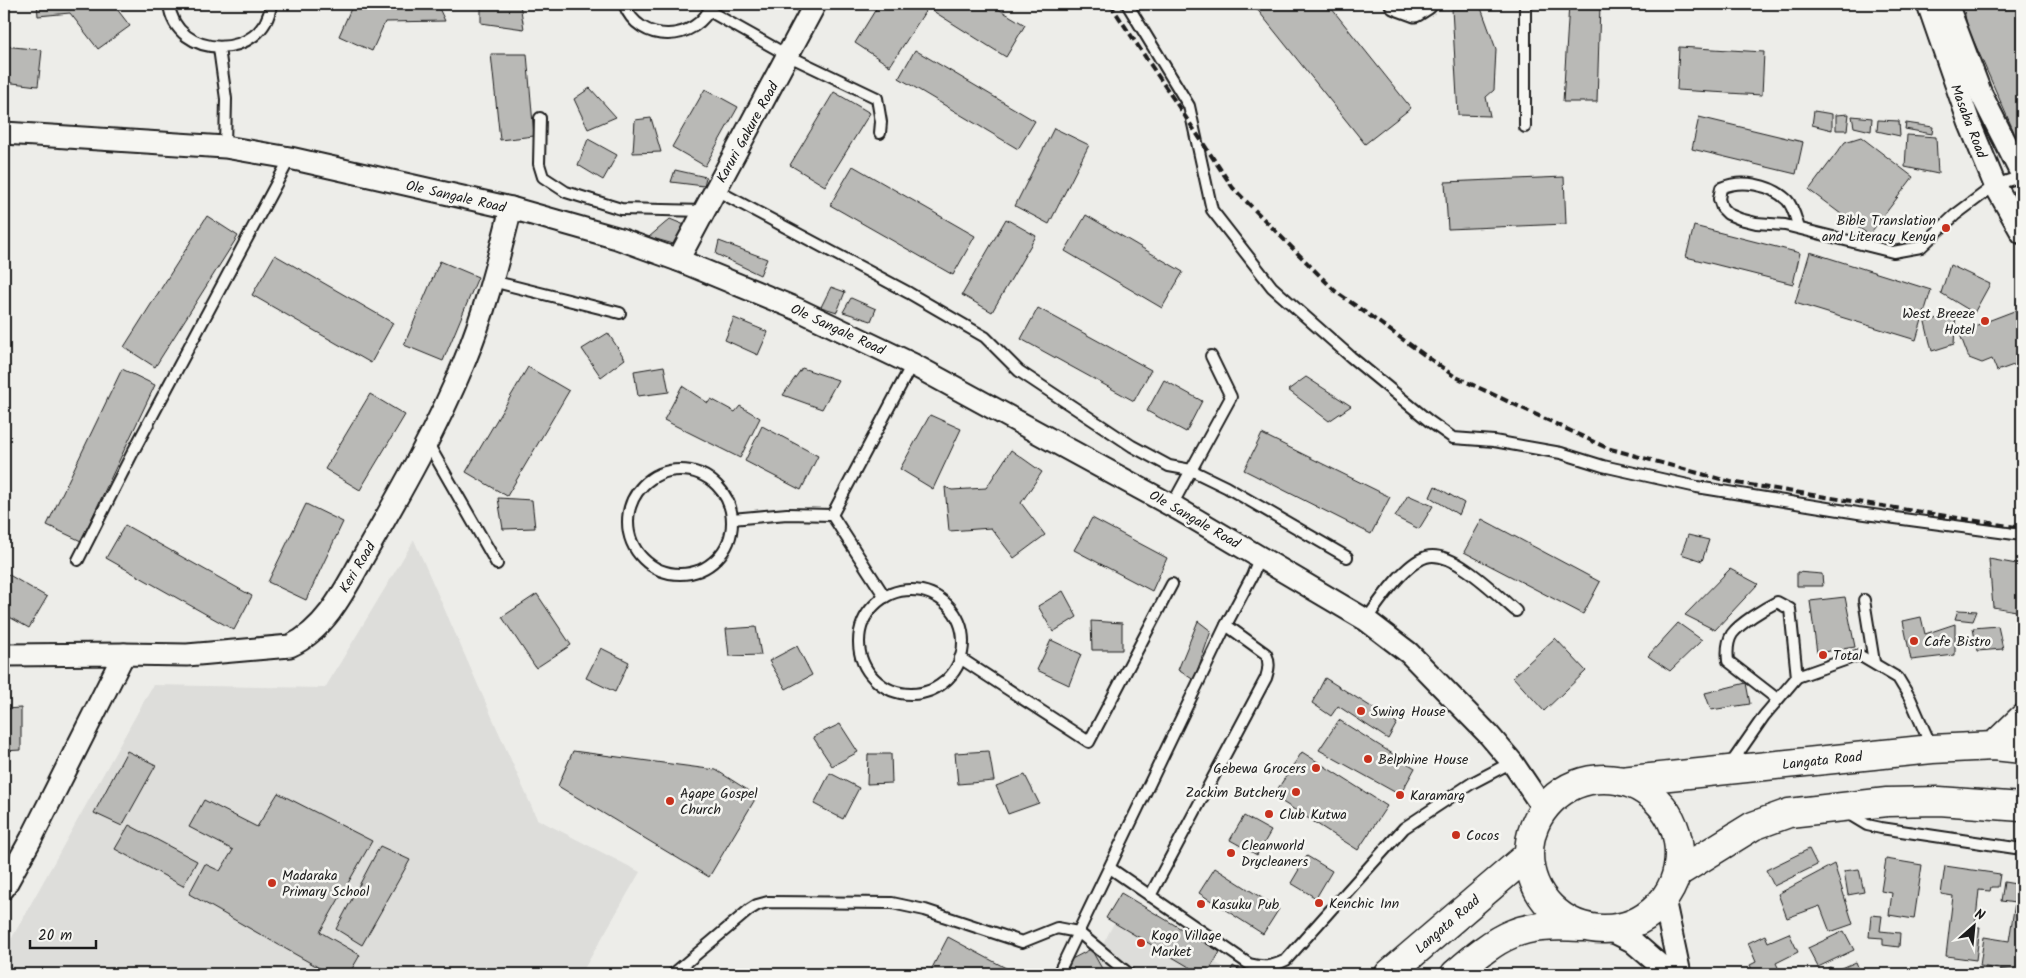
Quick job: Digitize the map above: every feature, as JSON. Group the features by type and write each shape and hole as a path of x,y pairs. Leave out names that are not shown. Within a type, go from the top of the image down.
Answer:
{"main road":[{"path":"1994,746 2022,719"},
{"name":"Langata Road","path":"1621,781 1932,749 1994,746 2022,749"},
{"path":"1455,974 1486,947 1509,934 1531,928 1558,926 1598,928 1630,925 1649,914 1664,899 1672,887 1677,873 1679,849 1674,826 1661,806 1643,790 1621,781 1600,779 1578,783 1559,793 1543,808 1532,830 1528,855 1532,880 1545,902 1564,918 1598,928"},
{"path":"1677,873 1753,826 1789,812 1888,802 1939,801 2022,807"},
{"name":"Langata Road","path":"1389,974 1528,855"}],"street":[{"name":"Karuri Gakure Road","path":"678,260 789,56 815,4"},
{"path":"1396,4 1415,11 1426,4"},
{"name":"Masaba Road","path":"1928,4 1968,122 1995,185 2022,233"},
{"name":"Masaba Road","path":"1947,4 1981,94 2022,175"},
{"name":"Ole Sangale Road","path":"4,133 224,147 290,158 511,208 617,238 678,260 797,309 912,364 1172,506 1366,620 1409,653 1489,735 1512,762 1543,808"},
{"name":"Keri Road","path":"4,655 124,654 187,656 290,646 304,640 315,630 344,590 410,476 427,441 463,364 492,281 511,208"},
{"path":"4,888 31,839 124,654"},
{"path":"1664,899 1680,974"},
{"path":"1598,928 1632,941 1670,974"}],"lane":[{"path":"169,4 176,23 187,36 202,45 219,48 236,46 251,38 263,26 271,4"},
{"path":"624,4 626,10 637,23 651,32 667,35 684,32 698,24 711,8 789,56 877,98 881,122 880,133"},
{"path":"1127,4 1189,106 1212,210 1272,287 1358,363 1429,421 1453,438 1494,441 1561,453 1603,466 1697,487 1858,513 2022,536"},
{"path":"1525,4 1525,127"},
{"path":"219,48 226,99 224,147"},
{"path":"540,118 539,164 543,177 566,192 621,209 705,211"},
{"path":"78,560 134,450 290,158"},
{"path":"1799,228 1791,206 1787,200 1776,193 1763,187 1743,183 1730,184 1721,188 1718,199 1722,208 1728,214 1756,223 1785,225 1893,252 1920,247 1955,215 1995,185 2022,175"},
{"path":"716,190 909,293 985,338 1019,371 1132,446 1169,466 1191,470 1226,487 1347,557"},
{"path":"492,281 620,313"},
{"path":"1172,506 1231,397 1211,356"},
{"path":"832,515 912,364"},
{"path":"427,441 497,564"},
{"path":"673,470 690,471 706,477 720,488 728,503 732,519 730,536 723,552 711,564 696,571 678,574 662,570 647,562 636,548 629,533 628,515 633,499 643,485 657,475 673,470"},
{"path":"732,519 787,514 832,515"},
{"path":"832,515 885,597"},
{"path":"1058,974 1260,556"},
{"path":"1366,620 1392,584 1412,566 1427,557 1443,558 1458,563 1516,611"},
{"path":"960,658 1089,742 1172,584"},
{"path":"918,590 934,595 948,606 958,620 963,636 962,653 956,669 944,682 930,690 913,693 896,691 880,683 868,671 861,656 859,639 862,622 872,607 885,597 901,591 918,590"},
{"path":"1864,600 1874,662"},
{"path":"1777,699 1728,661 1727,648 1732,634 1762,609 1778,602 1790,609 1797,677"},
{"path":"1150,896 1266,678 1269,660 1266,654 1226,625"},
{"path":"1726,770 1777,699 1797,677 1859,655 1874,662 1898,678 1910,698 1932,749"},
{"path":"1110,868 1249,964 1260,967 1272,967 1286,960 1404,828 1472,783 1512,762"},
{"path":"1836,807 1867,825 2022,849"},
{"path":"673,974 749,910 757,905 768,902 892,903 926,910 1022,942 1056,928 1078,932 1129,974"}],"shaded area":[{"path":"414,540 537,819 640,872 581,974 4,974 4,952 153,685 325,688"},
{"name":"Kogo Village Market","path":"1120,911 1236,974 1088,974"}],"building":[{"path":"37,4 113,4 130,26 98,49 70,13 38,16"},
{"path":"353,4 437,4 445,21 385,22 372,51 339,36"},
{"path":"481,4 520,4 524,29 481,23"},
{"path":"879,4 930,4 890,66 855,43"},
{"path":"938,4 990,4 1025,25 1006,57 933,11"},
{"path":"1262,4 1328,4 1411,108 1365,144 1256,8"},
{"path":"1569,4 1600,4 1597,102 1563,102"},
{"path":"1963,4 2022,4 2022,150 1967,26"},
{"path":"1481,8 1496,49 1494,90 1486,97 1490,116 1458,115 1452,9"},
{"path":"4,46 42,50 38,86 4,82"},
{"path":"1679,47 1764,52 1762,95 1677,90"},
{"path":"915,50 1035,121 1018,149 899,78"},
{"path":"491,54 527,54 534,136 500,140"},
{"path":"590,88 616,117 588,129 574,99"},
{"path":"705,89 738,107 705,166 672,147"},
{"path":"834,92 870,113 825,186 790,165"},
{"path":"1814,111 1832,114 1832,130 1812,125"},
{"path":"1849,114 1847,130 1836,130 1836,115"},
{"path":"1852,116 1872,118 1871,131 1854,127"},
{"path":"1699,117 1803,142 1796,174 1692,149"},
{"path":"651,118 661,152 633,153 635,120"},
{"path":"1878,120 1899,121 1900,136 1877,131"},
{"path":"1906,123 1933,127 1932,134 1905,129"},
{"path":"1054,128 1089,145 1049,224 1015,206"},
{"path":"1907,135 1936,137 1938,174 1905,167"},
{"path":"1861,137 1913,177 1869,235 1809,190 1845,142"},
{"path":"588,139 617,155 603,180 578,165"},
{"path":"853,166 975,236 953,275 830,205"},
{"path":"675,170 706,177 704,186 671,182"},
{"path":"1564,177 1566,224 1448,229 1445,182"},
{"path":"1086,215 1183,272 1162,308 1065,251"},
{"path":"207,216 238,236 155,367 124,347"},
{"path":"670,219 687,226 677,245 649,237"},
{"path":"1006,219 1036,236 992,312 962,295"},
{"path":"1694,226 1800,253 1793,284 1686,257"},
{"path":"719,241 767,259 760,275 716,254"},
{"path":"1810,252 1931,290 1916,340 1795,303"},
{"path":"275,255 393,323 371,363 252,295"},
{"path":"440,261 478,277 443,361 404,345"},
{"path":"1950,265 1990,284 1974,313 1941,293"},
{"path":"831,287 845,292 837,312 821,307"},
{"path":"851,298 876,309 871,321 843,312"},
{"path":"1038,308 1151,370 1134,401 1021,339"},
{"path":"2022,308 2022,362 1997,371 1992,359 1982,363 1969,358 1959,332"},
{"path":"1956,313 1954,344 1932,351 1925,322"},
{"path":"734,318 768,332 758,355 725,340"},
{"path":"608,333 625,359 601,377 582,349"},
{"path":"664,366 669,392 638,396 634,371"},
{"path":"528,367 569,391 507,496 466,472"},
{"path":"802,368 838,380 822,409 783,395"},
{"path":"122,369 155,385 81,541 47,525"},
{"path":"1306,377 1351,406 1329,421 1288,390"},
{"path":"1164,380 1202,401 1186,432 1147,411"},
{"path":"682,386 708,403 711,399 735,412 740,406 760,418 740,458 664,420"},
{"path":"370,394 405,415 360,490 325,469"},
{"path":"930,415 961,429 933,489 900,469"},
{"path":"762,426 818,456 801,490 745,461"},
{"path":"1262,434 1390,497 1371,534 1244,470"},
{"path":"1011,450 1042,472 1021,503 1045,535 1014,558 991,528 949,531 945,487 952,490 986,488"},
{"path":"1435,486 1464,503 1459,515 1430,497"},
{"path":"1408,495 1433,506 1419,529 1395,517"},
{"path":"498,498 532,500 535,528 503,529"},
{"path":"306,504 343,522 306,600 268,582"},
{"path":"1092,518 1167,558 1152,591 1074,550"},
{"path":"1482,519 1600,582 1583,614 1464,552"},
{"path":"125,525 252,596 234,630 106,558"},
{"path":"1688,535 1709,540 1702,561 1681,554"},
{"path":"1989,559 2022,565 2022,612 1993,607"},
{"path":"1730,569 1758,584 1715,630 1685,615"},
{"path":"4,572 47,597 29,628 4,614"},
{"path":"1797,572 1822,574 1823,586 1797,586"},
{"path":"1063,591 1077,617 1053,632 1038,606"},
{"path":"537,594 571,645 536,668 502,617"},
{"path":"1845,597 1855,647 1817,653 1810,601"},
{"path":"1958,610 1977,611 1973,621 1955,619"},
{"path":"1921,617 1925,634 1955,624 1955,655 1911,660 1903,621"},
{"path":"1091,621 1122,623 1122,650 1092,650"},
{"path":"1198,621 1211,631 1194,680 1178,670"},
{"path":"1678,623 1702,640 1670,671 1648,656"},
{"path":"1998,626 2003,649 1977,651 1973,628"},
{"path":"756,627 761,655 729,656 726,629"},
{"path":"1555,638 1586,671 1544,711 1513,677"},
{"path":"1051,640 1081,654 1069,685 1037,670"},
{"path":"797,646 812,675 786,689 769,661"},
{"path":"601,648 629,662 615,692 586,678"},
{"name":"Swing House","path":"1325,678 1397,723 1388,739 1338,706 1331,716 1312,703"},
{"path":"1746,683 1750,704 1711,710 1705,693"},
{"path":"21,708 21,750 4,751 4,709"},
{"name":"Belphine House","path":"1339,720 1415,768 1400,795 1319,750"},
{"path":"840,724 858,752 832,766 813,737"},
{"path":"127,751 156,765 122,826 94,813"},
{"path":"573,751 716,770 757,796 709,877 558,786"},
{"path":"989,751 994,781 958,784 955,753"},
{"path":"1302,752 1387,806 1358,850 1273,796"},
{"path":"868,754 891,754 892,783 867,784"},
{"path":"830,773 859,788 843,819 814,804"},
{"path":"1025,775 1039,803 1008,814 996,786"},
{"name":"Madaraka Primary School","path":"278,793 372,841 320,932 360,955 349,974 330,974 189,894 205,864 220,871 233,850 189,827 204,800 257,827"},
{"path":"1244,816 1271,831 1257,855 1230,840"},
{"path":"129,825 197,861 183,886 115,849"},
{"path":"380,846 410,860 362,945 336,929"},
{"path":"1809,849 1817,865 1774,886 1766,870"},
{"path":"1307,856 1332,871 1316,898 1291,883"},
{"path":"1886,859 1922,865 1914,919 1889,915 1892,893 1881,891"},
{"path":"1834,864 1853,924 1830,932 1820,906 1787,918 1778,894"},
{"path":"1945,866 2000,874 1998,887 1991,887 1990,891 1979,890 1975,928 1980,927 1976,960 1946,956 1953,896 1941,894"},
{"path":"1215,868 1279,909 1263,934 1199,893"},
{"path":"1859,869 1864,892 1848,895 1844,871"},
{"path":"2004,882 2022,885 2022,973 1980,966 1984,937 2009,941 2015,903 2001,901"},
{"path":"1121,893 1220,952 1207,974 1201,974 1106,918"},
{"path":"1871,915 1882,916 1880,931 1900,933 1899,947 1883,945 1883,938 1869,937"},
{"path":"1844,931 1854,950 1818,967 1808,948"},
{"path":"1789,933 1798,952 1776,963 1781,974 1754,974 1750,965 1756,962 1748,943 1765,935 1768,942"},
{"path":"948,937 1017,974 938,974 931,970"},
{"path":"1091,949 1105,974 1073,974 1066,962"},
{"path":"1856,962 1861,974 1824,974 1822,971 1830,967 1835,971"},
{"path":"1233,966 1247,974 1229,974"}],"railway":[{"path":"1110,4 1233,188 1335,291 1454,376 1607,448 1731,482 2022,528"}],"place":[{"name":"Bible Translation and Literacy Kenya","path":"1946,228"},
{"name":"West Breeze Hotel","path":"1985,321"},
{"name":"Cafe Bistro","path":"1914,641"},
{"name":"Total","path":"1823,655"},
{"name":"Swing House","path":"1361,711"},
{"name":"Belphine House","path":"1368,759"},
{"name":"Gebewa Grocers","path":"1316,768"},
{"name":"Zackim Butchery","path":"1296,792"},
{"name":"Karamarg","path":"1400,795"},
{"name":"Agape Gospel Church","path":"670,801"},
{"name":"Club Kutwa","path":"1269,814"},
{"name":"Cocos","path":"1456,835"},
{"name":"Cleanworld Drycleaners","path":"1231,853"},
{"name":"Madaraka Primary School","path":"272,883"},
{"name":"Kenchic Inn","path":"1319,903"},
{"name":"Kasuku Pub","path":"1201,904"},
{"name":"Kogo Village Market","path":"1141,943"}]}
